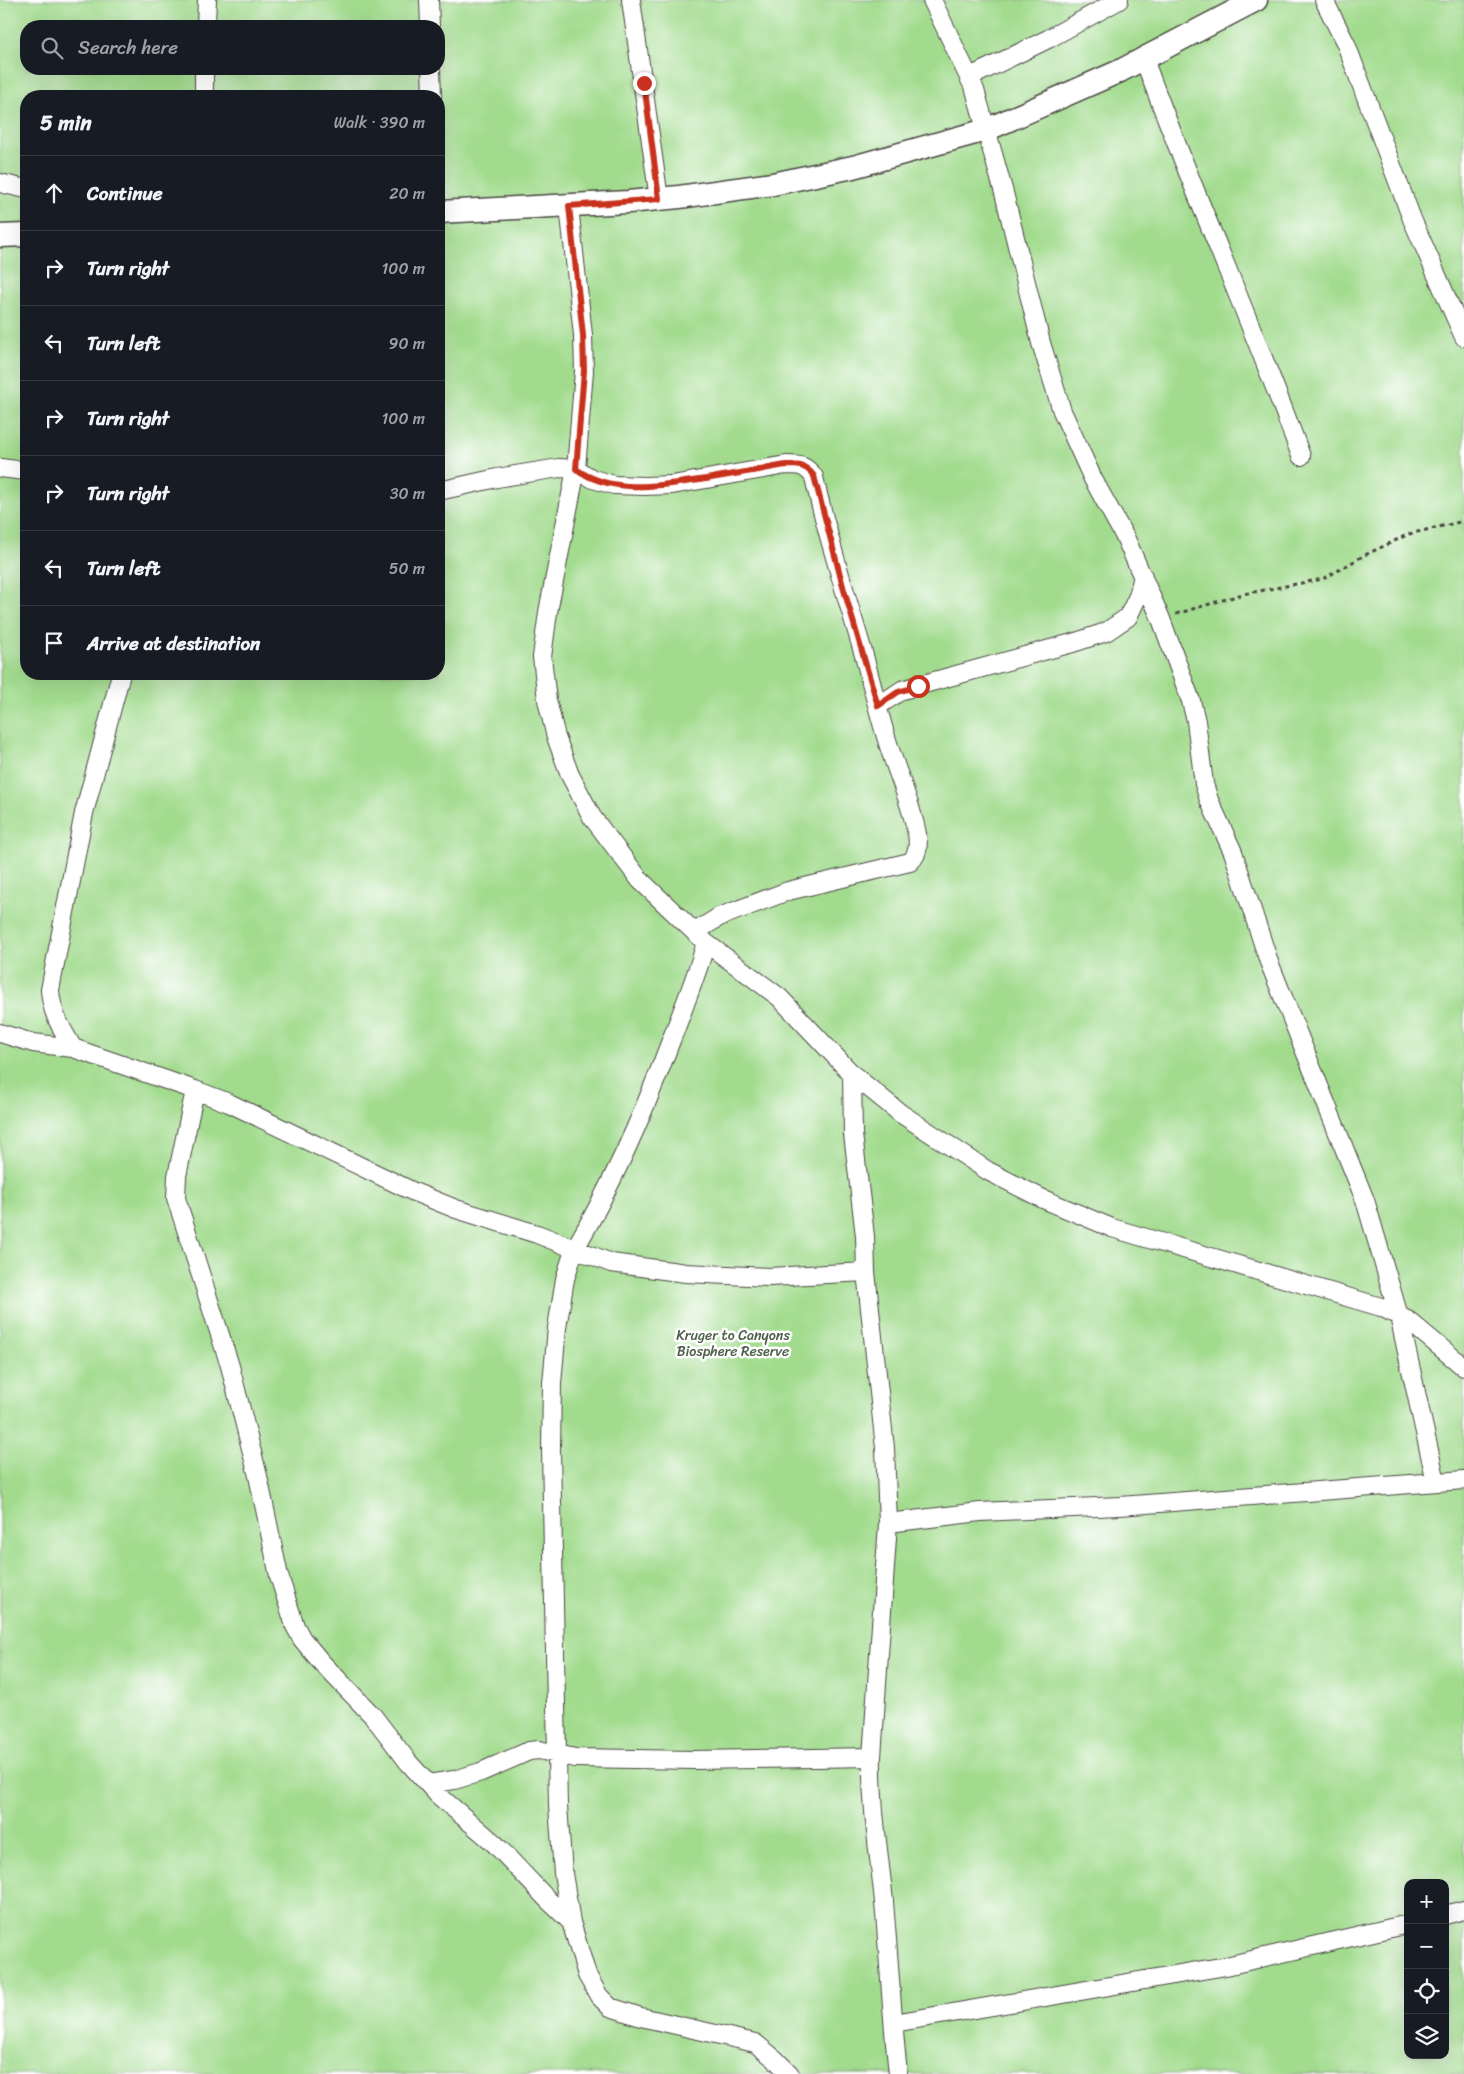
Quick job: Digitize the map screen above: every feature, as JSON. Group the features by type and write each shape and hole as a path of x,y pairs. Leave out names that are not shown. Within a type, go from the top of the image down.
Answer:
{"street":[{"path":"206,20 207,0"},
{"path":"428,0 430,20"},
{"path":"630,0 659,199"},
{"path":"932,0 970,77 986,130 1041,343 1062,410 1073,439 1126,539 1161,618 1191,702 1196,721 1204,784 1209,800 1233,852 1269,962 1365,1200 1399,1316 1436,1482"},
{"path":"970,77 1048,39 1119,0"},
{"path":"445,212 569,206 659,199 738,190 817,176 916,151 986,130 1144,59 1256,0"},
{"path":"1324,0 1346,44 1412,219 1464,337"},
{"path":"1144,59 1163,112 1270,370 1301,456"},
{"path":"204,75 204,90"},
{"path":"431,75 432,90"},
{"path":"0,183 20,188"},
{"path":"569,206 583,335 584,371 576,469 548,612 542,657 547,700 556,737 570,775 592,816 640,880 700,938 779,997 852,1074 900,1113 988,1171 1043,1199 1112,1228 1381,1307 1409,1321 1464,1367"},
{"path":"0,236 20,235"},
{"path":"445,490 548,469 576,469 586,476 614,485 646,486 672,484 786,465 800,465 808,469 814,476 887,740 917,835 915,858 910,862 788,891 720,917 700,938 696,978 632,1136 606,1193 574,1250 569,1263 561,1302 552,1383 553,1576 562,1873 571,1922 587,1975 599,1996 610,2007 634,2015 755,2044 775,2059 790,2074"},
{"path":"0,468 20,470"},
{"path":"878,706 902,690 1106,632 1128,617 1138,596 1143,576"},
{"path":"74,1048 56,1020 51,1006 50,990 84,813 119,680"},
{"path":"0,1033 33,1043 74,1048 195,1090 228,1103 414,1192 456,1208 537,1234 611,1263 686,1273 768,1277 866,1272"},
{"path":"852,1074 852,1119 885,1448 888,1523 872,1757 873,1812 882,1886 898,2074"},
{"path":"195,1090 177,1176 176,1198 230,1366 256,1467 279,1576 296,1626 302,1639 312,1652 373,1716 438,1795 494,1843 571,1922"},
{"path":"888,1523 980,1512 1120,1506 1464,1480"},
{"path":"428,1784 454,1780 482,1772 529,1751 539,1750 575,1758 694,1760 872,1757"},
{"path":"1449,1914 1464,1910"},
{"path":"894,2022 1226,1966 1404,1925"}],"path":[{"path":"1161,618 1243,594 1324,579 1363,556 1409,534 1464,521"}],"green space":[{"name":"Kruger to Canyons Biosphere Reserve","path":"0,0 1464,0 1464,2074 0,2074"}],"route":[{"path":"644,83 659,199 569,206 583,335 584,371 576,469 593,479 614,485 646,486 672,484 786,465 800,465 808,469 814,476 844,590 878,706 902,690 918,686"}]}
